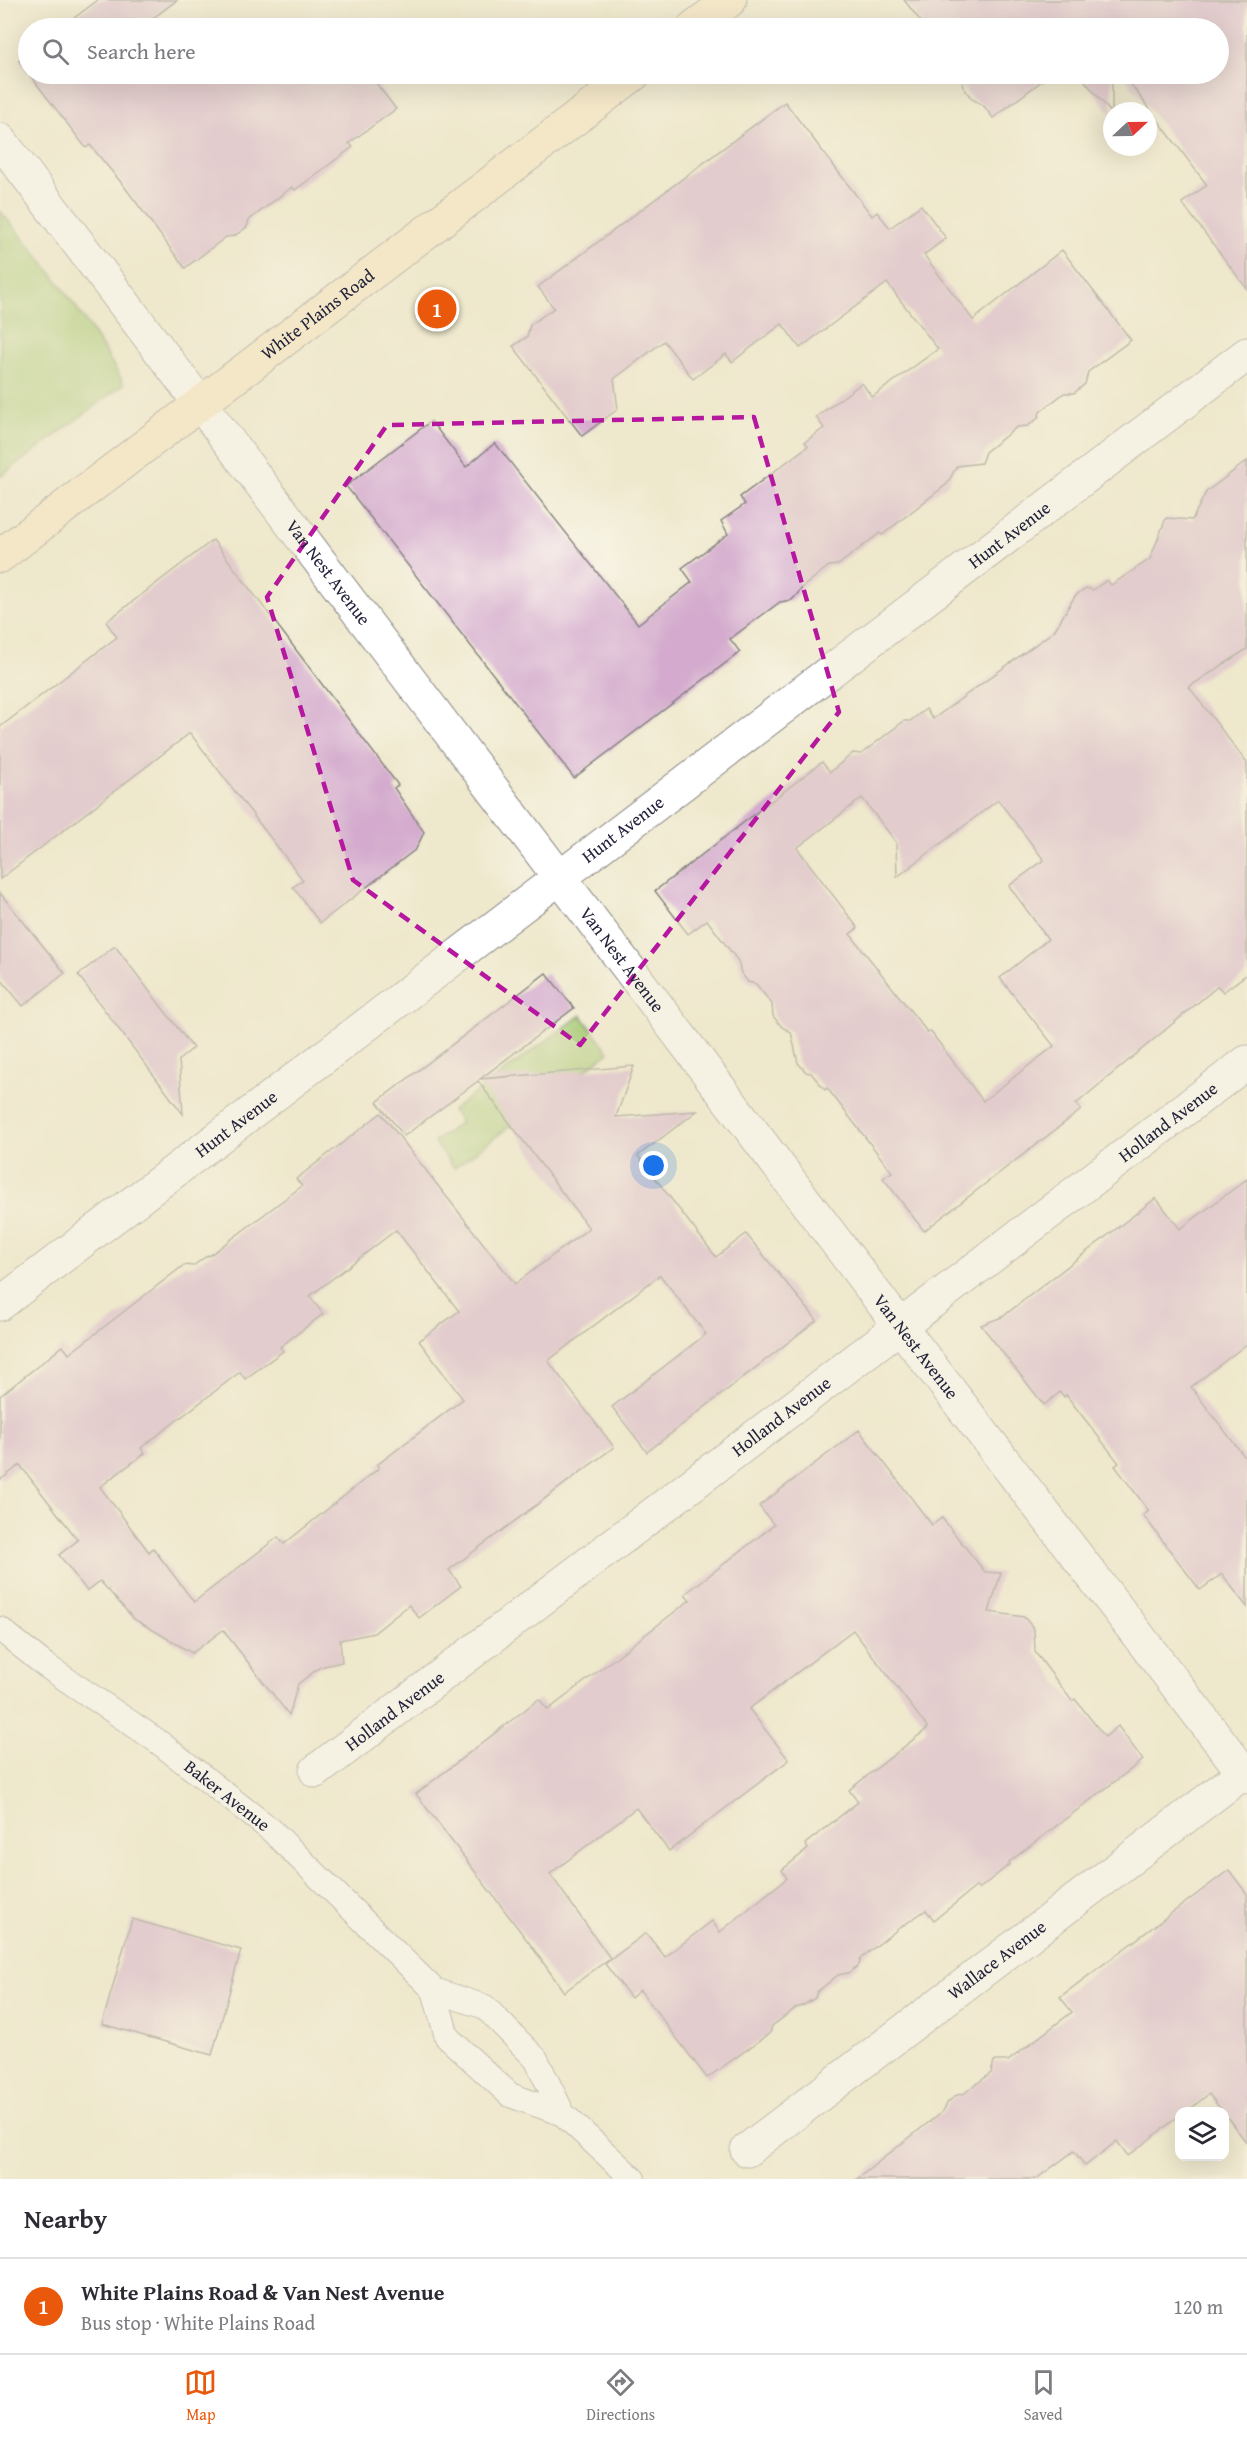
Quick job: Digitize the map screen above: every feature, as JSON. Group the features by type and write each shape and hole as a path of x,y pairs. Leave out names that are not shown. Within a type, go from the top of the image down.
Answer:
{"main road":[{"path":"706,18 730,0"},
{"name":"White Plains Road","path":"0,556 621,84"}],"street":[{"name":"Van Nest Avenue","path":"0,140 900,1326 1246,1773"},
{"name":"Hunt Avenue","path":"0,1304 1247,354"},
{"name":"Holland Avenue","path":"316,1771 1247,1062"},
{"name":"Wallace Avenue","path":"747,2150 1246,1773"}],"lane":[{"name":"Baker Avenue","path":"0,1629 45,1665 156,1740 271,1830 434,1990 485,2007 536,2059 563,2114 633,2179"},
{"name":"Baker Avenue","path":"434,1990 447,2037 510,2095 563,2114"}],"highlighted area":[{"path":"754,417 839,712 580,1045 353,880 267,597 387,425"}],"green space":[{"path":"0,211 67,294 97,338 124,384 0,477"},
{"path":"581,1015 609,1052 454,1168 434,1142 461,1122 452,1110"}],"building":[{"path":"98,0 177,0 153,18 74,18"},
{"path":"904,0 1247,0 1247,289 1182,203 1207,185 1157,119 1157,102 1144,102 1131,84 1229,84 1229,18 918,18"},
{"path":"37,84 377,84 396,109 349,143 353,147 295,190 292,187 249,220 247,227 234,236 226,237 185,268 124,186 90,145 86,148"},
{"path":"963,84 1038,84 993,118 983,105 972,99"},
{"path":"1087,84 1112,84 1112,102 1103,103"},
{"path":"785,102 872,216 877,212 890,228 921,205 946,238 924,255 973,320 1062,250 1131,340 1088,372 1085,384 1074,393 1064,393 1040,412 1038,418 1028,426 1017,427 985,452 981,463 957,466 947,484 882,535 880,533 838,565 829,566 805,585 792,600 780,602 730,639 740,652 574,778 346,486 431,421 466,467 495,443 638,624 692,582 682,568 728,534 721,521 745,504 740,497 808,446 805,442 824,428 816,417 862,383 872,397 938,349 887,283 800,348 782,324 732,362 726,354 693,379 664,341 614,379 618,409 582,436 513,346 527,337 530,325 554,308 538,287"},
{"path":"1247,461 1247,649 1189,687 1247,763 1247,974 1223,992 1218,986 1076,1104 1081,1110 924,1231 883,1178 892,1172 827,1088 825,1090 811,1073 806,1072 798,1063 791,1032 782,1027 773,1016 772,1004 756,984 748,982 741,973 738,961 707,920 688,934 655,891 822,762 830,772 853,753 861,754 904,721 910,721 926,709 933,719 1054,631 1075,596 1086,588 1093,590 1107,580 1111,585 1150,559 1166,518 1192,520 1206,492","holes":["862,798 896,842 897,877 998,800 1044,860 1009,886 1048,939 1000,978 1054,1046 983,1101 930,1031 928,1033 850,934 858,928 797,848"]},
{"path":"213,540 398,785 394,788 424,832 416,849 320,923 293,887 303,880 190,733 0,879 0,727 117,637 106,622"},
{"path":"0,893 65,973 23,1006 0,978"},
{"path":"115,946 193,1048 179,1060 183,1114 78,975"},
{"path":"546,973 574,1008 480,1079 634,1066 616,1117 697,1111 638,1156 716,1257 746,1234 817,1320 647,1452 612,1407 706,1334 660,1275 548,1361 614,1447 449,1570 461,1586 419,1618 409,1605 374,1633 340,1640 342,1662 320,1667 298,1684 289,1715 223,1630 192,1653 134,1619 100,1581 87,1591 59,1555 78,1540 20,1465 0,1480 0,1396 63,1346 69,1354 184,1265 193,1266 209,1256 302,1186 296,1179 381,1113 515,1284 589,1228 478,1081 404,1136 377,1102","holes":["396,1230 459,1311 419,1341 463,1399 377,1465 379,1468 284,1544 278,1537 194,1602 153,1548 149,1552 100,1487 145,1453 141,1448 240,1372 245,1379 283,1351 280,1347 323,1314 310,1296"]},
{"path":"1247,1179 1247,1344 1191,1387 1247,1460 1247,1607 1222,1574 1200,1590 1143,1515 1149,1511 1115,1466 1119,1463 1066,1395 1064,1397 1060,1392 1044,1405 981,1325 1002,1317 1156,1198 1180,1229"},
{"path":"859,1430 932,1525 942,1518 985,1572 1001,1573 989,1612 1024,1617 1034,1629 1035,1652 1072,1701 1075,1699 1105,1737 1118,1726 1143,1760 1009,1862 1010,1864 979,1889 977,1886 934,1920 926,1910 898,1929 861,1958 859,1965 848,1973 838,1975 817,1992 815,1998 796,2008 772,2026 770,2033 707,2078 640,1990 631,1998 605,1964 646,1933 665,1957 712,1921 720,1932 787,1878 782,1870 808,1849 805,1844 858,1802 849,1790 928,1728 853,1630 749,1709 789,1760 669,1851 636,1808 550,1874 610,1958 564,1992 416,1794 539,1699 548,1710 690,1600 685,1594 774,1525 759,1506"},
{"path":"1229,1870 1247,1894 1247,2143 1229,2120 1229,2107 1219,2107 1209,2094 1192,2107 1175,2107 1175,2119 1128,2156 1117,2141 1085,2166 1074,2151 1036,2179 857,2179 943,2111 948,2102 991,2073 994,2061 1008,2061 1072,2012 1060,1997"},
{"path":"132,1919 241,1950 212,2055 102,2024"}],"place":[{"name":"White Plains Road & Van Nest Avenue","path":"437,309"}]}
